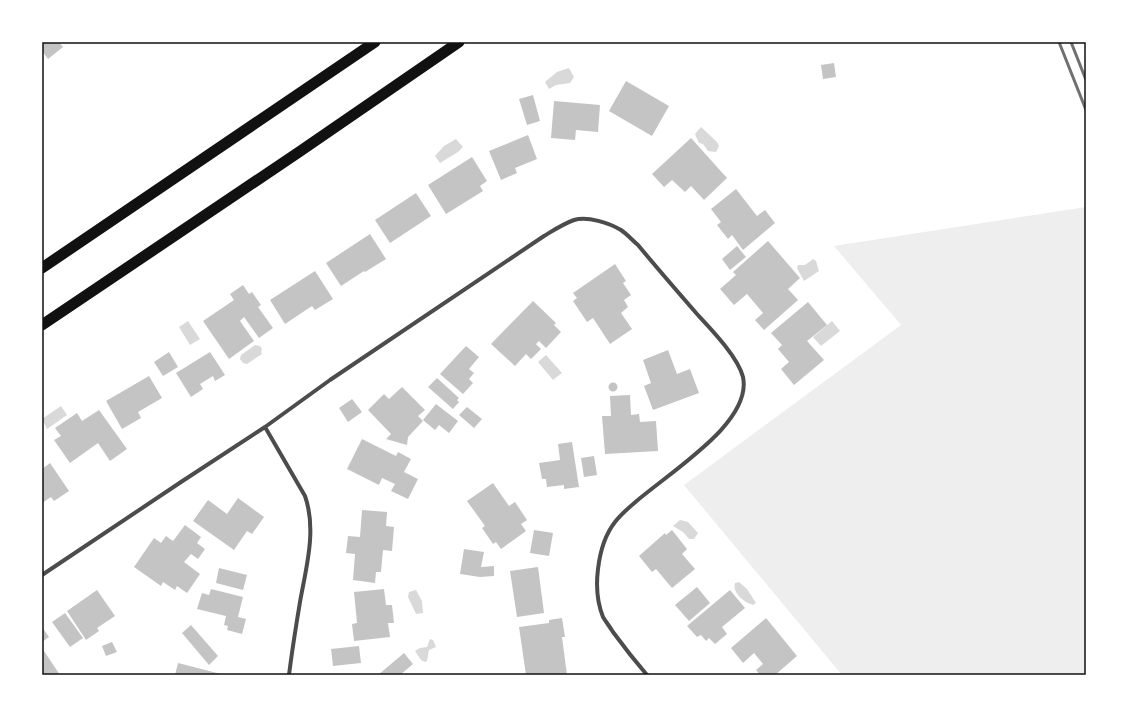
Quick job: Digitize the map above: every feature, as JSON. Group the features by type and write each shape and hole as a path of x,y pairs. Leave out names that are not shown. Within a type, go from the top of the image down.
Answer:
{"highway":[{"path":"42,268 375,42"},
{"path":"42,325 459,42"}],"street":[{"path":"42,575 265,427 330,380 538,240 562,225 575,220 589,219 611,225 622,231 638,245 723,343 736,362 742,375 744,389 740,405 731,419 701,450 629,508 616,522 605,538 600,556 597,579 598,602 604,618 626,651 647,675"},
{"path":"265,427 305,496 309,506 310,537 289,675"}],"shaded area":[{"path":"569,68 574,77 570,83 556,85 549,89 545,82 557,72"},
{"path":"701,127 717,142 719,146 716,152 708,151 703,144 699,143 695,134"},
{"path":"456,139 463,147 458,152 440,163 435,156 444,146"},
{"path":"1086,207 1086,675 842,675 684,485 901,325 834,246"},
{"path":"813,259 816,261 819,271 804,281 797,268 798,265 805,265"},
{"path":"188,321 200,339 190,345 179,327"},
{"path":"832,321 840,331 821,346 813,337"},
{"path":"255,345 260,346 262,349 262,354 247,364 243,363 240,359 241,355"},
{"path":"546,355 562,373 553,380 538,362"},
{"path":"61,406 67,415 47,429 42,419"},
{"path":"680,520 688,522 698,533 694,539 689,539 683,532 673,526"},
{"path":"739,582 747,589 756,603 753,605 750,604 737,594 735,590 735,583"},
{"path":"416,590 422,601 423,613 416,614 408,597 409,592"},
{"path":"430,639 433,640 436,647 429,650 427,661 425,662 421,660 415,651 420,648 427,647"}],"building":[{"path":"42,42 59,42 63,47 48,59 42,51"},
{"path":"834,63 836,77 823,79 821,65"},
{"path":"626,81 669,106 652,136 609,111"},
{"path":"533,95 540,121 527,125 519,99"},
{"path":"554,101 600,105 598,132 576,130 575,140 551,138"},
{"path":"528,135 537,159 515,168 517,173 501,180 489,151"},
{"path":"691,138 727,178 704,200 691,186 685,192 672,180 664,187 652,174"},
{"path":"472,157 487,181 480,186 483,191 446,214 428,185"},
{"path":"736,189 757,216 765,210 775,223 743,250 732,235 728,239 717,225 721,222 711,209"},
{"path":"416,193 431,216 390,243 375,220"},
{"path":"370,234 386,259 341,286 326,263"},
{"path":"768,241 800,278 788,289 798,300 764,330 755,320 763,313 747,294 734,305 720,289 736,275 733,272"},
{"path":"737,246 746,257 730,270 722,259"},
{"path":"615,264 626,281 623,283 631,295 624,300 628,307 621,313 632,329 610,344 593,318 587,322 573,301 577,298 573,293"},
{"path":"315,271 333,299 315,310 312,306 285,324 270,300"},
{"path":"243,285 249,294 252,292 261,305 258,307 273,328 259,338 244,317 240,321 254,341 229,359 203,321 234,300 230,294"},
{"path":"533,301 556,323 554,325 561,332 546,348 539,341 536,344 541,349 531,359 526,354 515,366 491,344"},
{"path":"808,302 827,325 807,341 824,360 794,385 781,369 789,362 778,349 782,345 771,333"},
{"path":"466,346 479,357 469,369 474,373 469,379 473,383 463,394 440,374"},
{"path":"668,350 677,374 690,369 699,393 653,410 644,386 651,383 643,360"},
{"path":"169,352 178,367 163,376 154,362"},
{"path":"210,352 225,375 215,381 213,376 200,384 203,389 191,397 176,373"},
{"path":"149,376 162,398 138,412 141,418 122,429 106,401"},
{"path":"437,378 459,398 457,400 459,402 453,409 428,387"},
{"path":"613,382 618,387 613,392 608,387"},
{"path":"402,387 425,410 418,416 423,421 408,437 407,445 386,439 391,434 368,410 384,394 389,399"},
{"path":"630,395 631,415 639,414 640,422 656,421 658,451 605,454 602,416 611,416 610,396"},
{"path":"352,399 362,412 348,422 339,408"},
{"path":"436,404 458,421 449,433 439,425 435,430 423,420"},
{"path":"467,407 482,419 474,428 459,415"},
{"path":"99,410 127,449 110,461 98,443 70,463 54,440 61,436 55,428 77,413 82,421"},
{"path":"362,439 396,456 398,452 411,459 404,472 418,479 408,499 391,491 395,484 382,478 379,485 347,469"},
{"path":"572,442 579,487 564,489 564,485 547,487 546,479 542,479 539,463 560,460 558,444"},
{"path":"594,456 597,475 584,477 581,458"},
{"path":"50,463 69,491 54,501 51,497 42,503 42,469"},
{"path":"493,483 509,506 515,502 527,520 521,524 526,531 501,549 496,542 493,544 482,528 485,526 467,501"},
{"path":"238,498 264,517 252,534 247,531 234,550 193,521 208,500 227,514"},
{"path":"362,510 387,512 386,526 394,527 392,551 383,550 381,572 376,572 375,583 353,580 355,554 346,553 348,536 360,537"},
{"path":"185,525 201,537 197,543 205,549 198,559 191,554 184,562 200,574 187,593 177,586 175,590 163,582 161,586 134,567 154,538 161,543 166,536 173,541"},
{"path":"534,530 553,533 549,556 530,553"},
{"path":"672,530 687,549 682,554 695,569 672,588 656,569 652,572 639,556 665,533 666,535"},
{"path":"464,549 484,552 481,567 494,566 494,576 480,577 460,574"},
{"path":"538,567 544,613 517,617 510,571"},
{"path":"219,568 247,575 243,590 216,583"},
{"path":"697,587 710,603 689,621 675,605"},
{"path":"211,589 243,597 238,617 246,619 242,634 227,630 228,626 224,625 226,616 197,609 202,593 209,595"},
{"path":"384,589 386,605 392,605 394,623 388,623 390,637 354,641 352,624 357,623 354,592"},
{"path":"97,590 115,616 97,628 99,631 86,640 67,611"},
{"path":"730,590 745,608 722,627 727,634 715,644 709,638 706,641 701,635 697,637 687,626"},
{"path":"65,613 83,638 70,647 52,622"},
{"path":"562,618 565,637 562,637 567,675 526,675 519,627 549,623 549,620"},
{"path":"766,618 797,656 775,675 760,675 756,670 763,664 754,653 743,663 731,648"},
{"path":"191,625 218,656 209,665 182,633"},
{"path":"42,627 49,637 42,642"},
{"path":"112,642 117,652 106,656 102,646"},
{"path":"359,646 361,663 333,666 331,649"},
{"path":"42,648 60,675 42,675"},
{"path":"404,653 413,664 400,675 378,675"},
{"path":"178,663 221,674 175,675"}],"railway":[{"path":"1059,42 1086,110"},
{"path":"1071,42 1086,80"}]}
